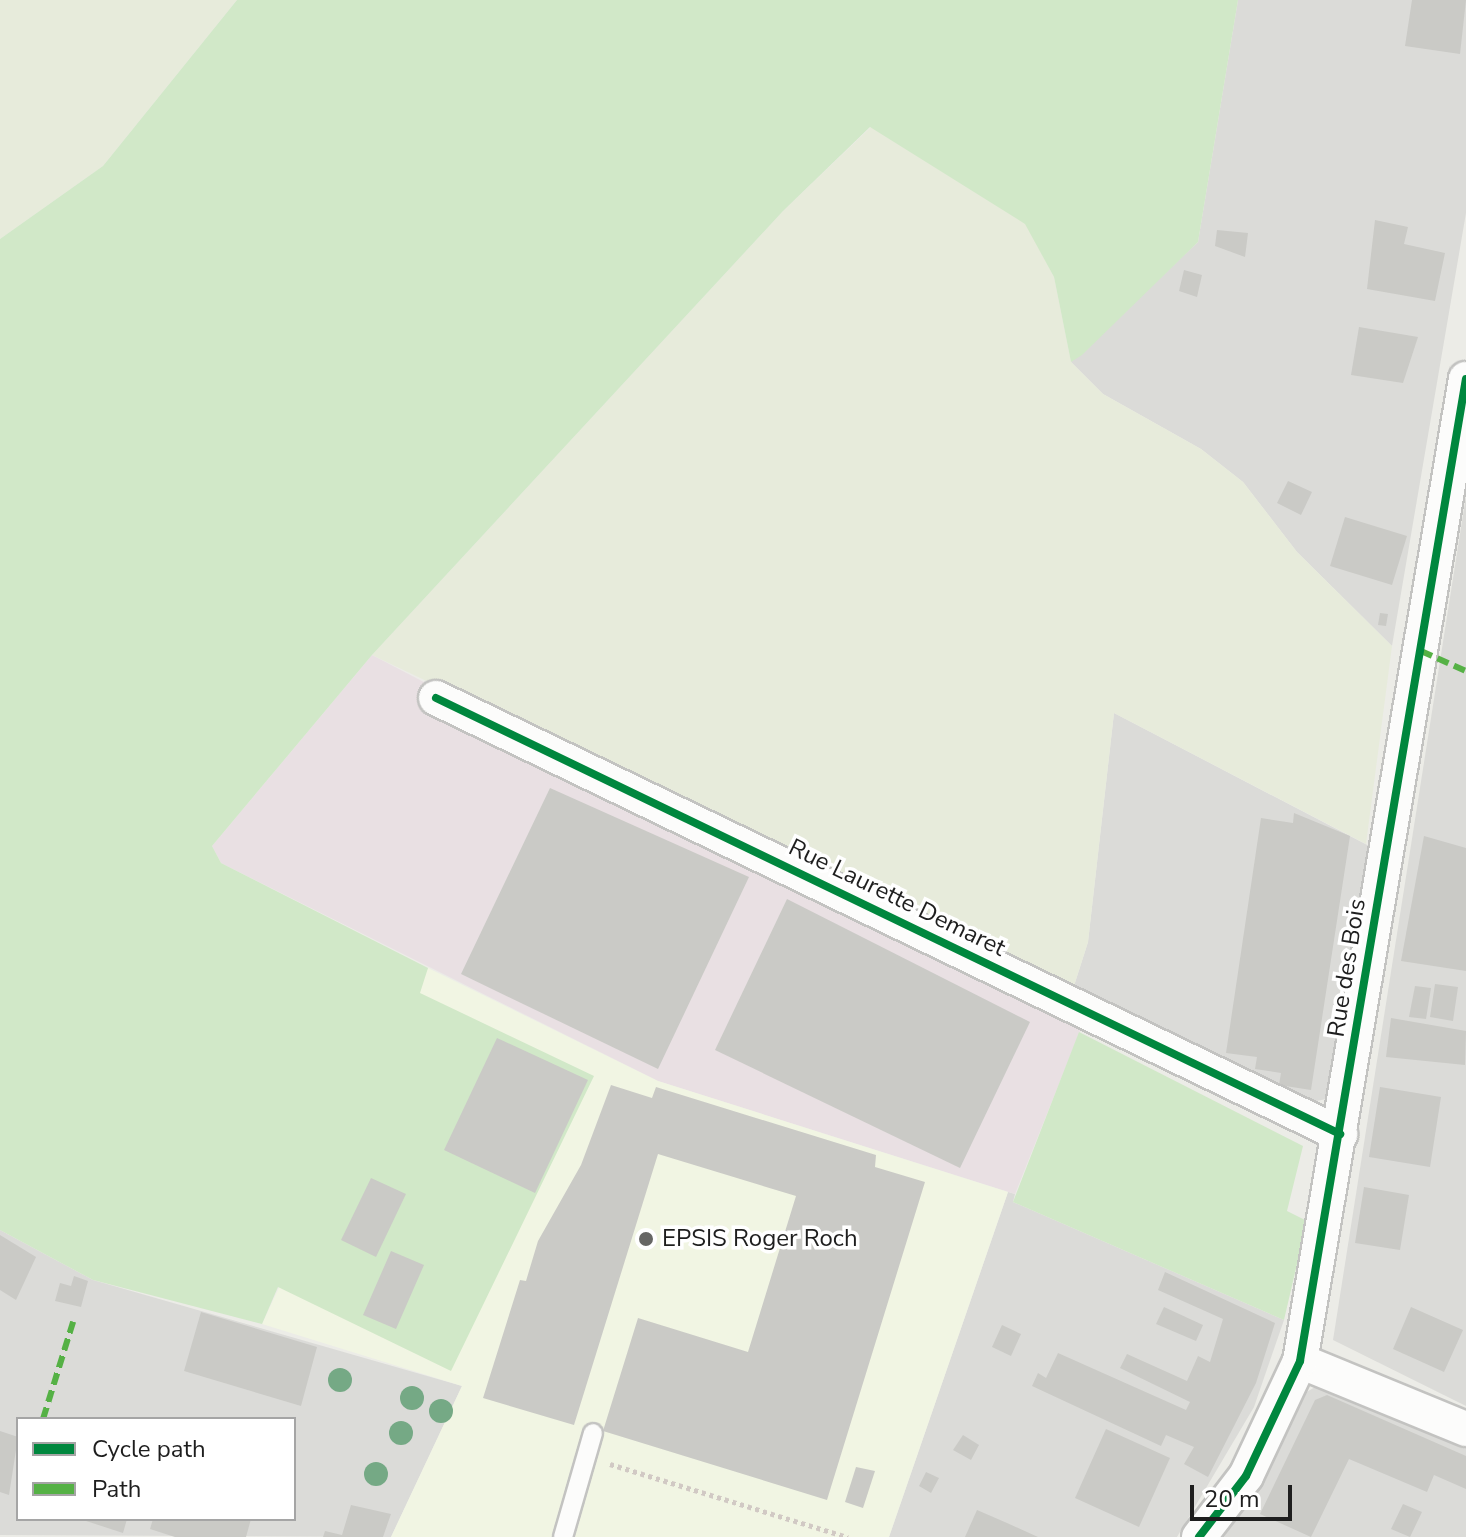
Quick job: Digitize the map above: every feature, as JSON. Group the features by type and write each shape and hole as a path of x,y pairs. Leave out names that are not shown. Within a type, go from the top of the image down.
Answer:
{"street":[{"name":"Rue des Bois","path":"1199,1537 1252,1466 1300,1361 1466,379"},
{"name":"Rue Laurette Demaret","path":"436,698 1340,1134"},
{"path":"1300,1361 1466,1429"}],"lane":[{"path":"563,1537 593,1433"}],"path":[{"path":"586,1457 848,1537"}],"shaded area":[{"path":"0,0 237,0 103,166 0,239"},
{"path":"1238,0 1466,0 1466,213 1392,646 1297,552 1243,482 1201,449 1103,394 1071,362 1198,242"},
{"path":"871,127 1026,224 1054,277 1071,362 1103,394 1201,449 1243,482 1297,552 1392,646 1366,844 1114,713 1088,942 1073,989 372,655 783,211"},
{"path":"1466,496 1466,1406 1333,1340"},
{"path":"372,655 1082,1026 1015,1194 658,1081 221,863 212,846"},
{"path":"1114,713 1371,847 1331,1098 1307,1103 1073,989 1088,942"},
{"name":"EPSIS Roger Roch","path":"428,968 658,1081 1008,1192 889,1537 391,1537 462,1386 262,1324"},
{"path":"1008,1192 1015,1194 1013,1202 1284,1320 1254,1407 1177,1537 889,1537"},
{"path":"0,1230 93,1280 462,1386 391,1537 0,1535"},
{"path":"1322,1383 1466,1438 1466,1537 1224,1537 1275,1454 1298,1397"}],"green space":[{"path":"237,0 1238,0 1198,242 1082,355 1071,362 1054,277 1025,224 870,127 783,211 372,655 212,846 221,863 428,968 420,993 594,1076 451,1371 278,1287 262,1324 93,1280 0,1230 0,239 103,166"},
{"path":"1079,1032 1303,1146 1287,1211 1307,1221 1284,1320 1013,1202"}],"building":[{"path":"1412,0 1466,0 1460,54 1405,46"},
{"path":"1375,220 1408,227 1404,244 1445,253 1435,301 1367,289"},
{"path":"1217,230 1248,233 1245,257 1215,246"},
{"path":"1184,270 1202,275 1197,297 1179,291"},
{"path":"1359,327 1418,337 1403,383 1351,375"},
{"path":"1288,481 1312,492 1301,515 1277,503"},
{"path":"1345,517 1407,536 1392,585 1330,566"},
{"path":"1380,613 1388,614 1386,626 1378,625"},
{"path":"550,788 749,877 658,1069 461,974"},
{"path":"1294,813 1350,836 1311,1090 1279,1085 1281,1073 1255,1069 1257,1057 1226,1053 1261,818 1293,823"},
{"path":"1424,836 1466,848 1466,971 1401,961"},
{"path":"787,899 1030,1022 960,1168 715,1050"},
{"path":"1435,984 1458,987 1453,1021 1430,1017"},
{"path":"1415,986 1431,988 1426,1019 1409,1017"},
{"path":"1391,1018 1466,1031 1465,1065 1386,1057"},
{"path":"497,1038 588,1080 535,1193 444,1150"},
{"path":"611,1085 652,1098 656,1087 876,1155 875,1167 925,1182 827,1500 603,1431 638,1318 748,1352 796,1196 658,1154 574,1425 483,1398 520,1280 526,1281 538,1241 581,1165"},
{"path":"1380,1087 1441,1097 1430,1167 1369,1157"},
{"path":"371,1178 406,1194 376,1257 341,1240"},
{"path":"1364,1187 1409,1195 1400,1250 1355,1243"},
{"path":"0,1235 36,1257 16,1300 0,1290"},
{"path":"391,1251 424,1265 396,1329 363,1315"},
{"path":"1165,1272 1275,1323 1256,1383 1208,1477 1184,1464 1194,1447 1166,1435 1161,1446 1032,1386 1038,1373 1046,1378 1058,1353 1186,1410 1190,1402 1120,1368 1127,1354 1187,1381 1198,1356 1210,1362 1223,1319 1158,1290"},
{"path":"74,1276 88,1281 81,1307 55,1301 60,1283 71,1286"},
{"path":"1164,1307 1203,1325 1196,1341 1156,1324"},
{"path":"1411,1307 1463,1330 1444,1372 1393,1349"},
{"path":"201,1312 317,1347 301,1406 184,1371"},
{"path":"1002,1325 1021,1334 1011,1356 992,1347"},
{"path":"1327,1395 1466,1456 1466,1489 1434,1475 1427,1492 1349,1459 1311,1537 1260,1514 1315,1400"},
{"path":"1106,1429 1170,1458 1139,1527 1075,1498"},
{"path":"0,1431 16,1436 16,1450 9,1495 0,1492"},
{"path":"963,1435 979,1445 971,1460 953,1450"},
{"path":"856,1467 875,1471 863,1508 845,1502"},
{"path":"926,1472 939,1478 931,1493 919,1486"},
{"path":"1403,1504 1422,1512 1410,1537 1391,1529"},
{"path":"351,1505 391,1514 383,1537 323,1537 325,1531 342,1535"},
{"path":"977,1510 1007,1523 1038,1537 965,1537"},
{"path":"86,1521 126,1521 123,1533"},
{"path":"152,1521 250,1521 246,1537 175,1537 150,1529"}],"marked path":[{"path":"1421,651 1466,671"},
{"path":"44,1417 73,1322"}],"cycle path":[{"path":"1199,1537 1246,1476 1300,1361 1466,379"},
{"path":"436,698 1340,1134"}],"place":[{"name":"EPSIS Roger Roch","path":"646,1239"}]}
